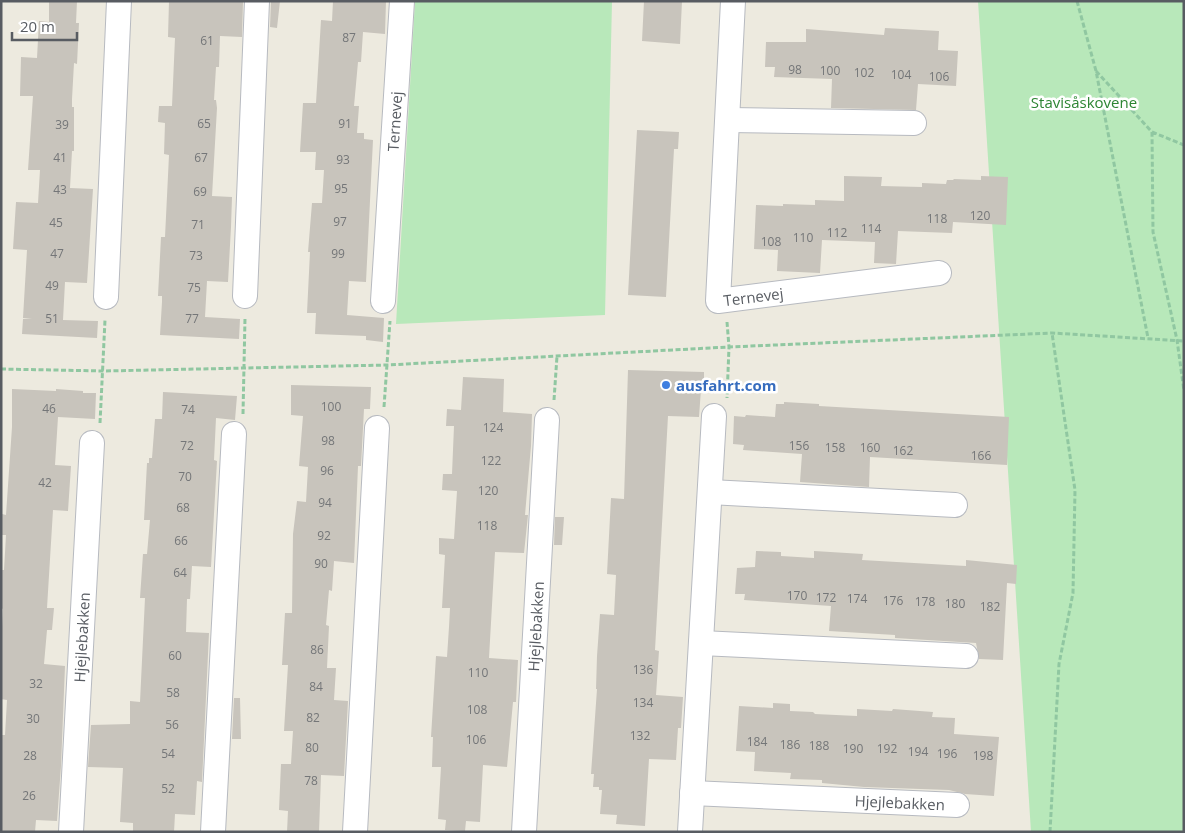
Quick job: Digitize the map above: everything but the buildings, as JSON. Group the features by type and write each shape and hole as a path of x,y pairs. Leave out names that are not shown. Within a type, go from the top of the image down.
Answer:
{"street":[{"path":"106,297 119,1"},
{"path":"245,296 257,1"},
{"name":"Ternevej","path":"383,301 402,1"},
{"name":"Ternevej","path":"733,1 718,300 940,273"},
{"path":"728,120 914,123"},
{"path":"690,832 714,416"},
{"name":"Hjejlebakken","path":"524,832 547,420"},
{"path":"355,832 377,428"},
{"path":"213,832 234,434"},
{"name":"Hjejlebakken","path":"71,832 92,444"},
{"path":"710,492 954,505"},
{"path":"701,643 966,656"},
{"name":"Hjejlebakken","path":"692,793 957,805"}],"path":[{"path":"1077,1 1096,71 1148,338"},
{"path":"1096,71 1152,132 1184,144"},
{"path":"1152,132 1153,232 1177,340 1184,391"},
{"path":"234,434 242,427 245,296"},
{"path":"92,444 100,434 106,297"},
{"path":"714,416 727,406 729,347 726,317 718,300"},
{"path":"377,428 383,421 390,314 383,301"},
{"path":"1050,832 1059,664 1073,593 1076,490 1052,333"},
{"path":"1,369 104,371 387,365 729,347 1052,333 1184,341"},
{"path":"547,420 553,416 558,356"}],"green space":[{"path":"415,1 612,1 605,315 396,324"},
{"name":"Stavisåskovene","path":"978,1 1184,1 1184,832 1031,832"}],"place":[{"name":"ausfahrt.com","path":"666,385"}]}
